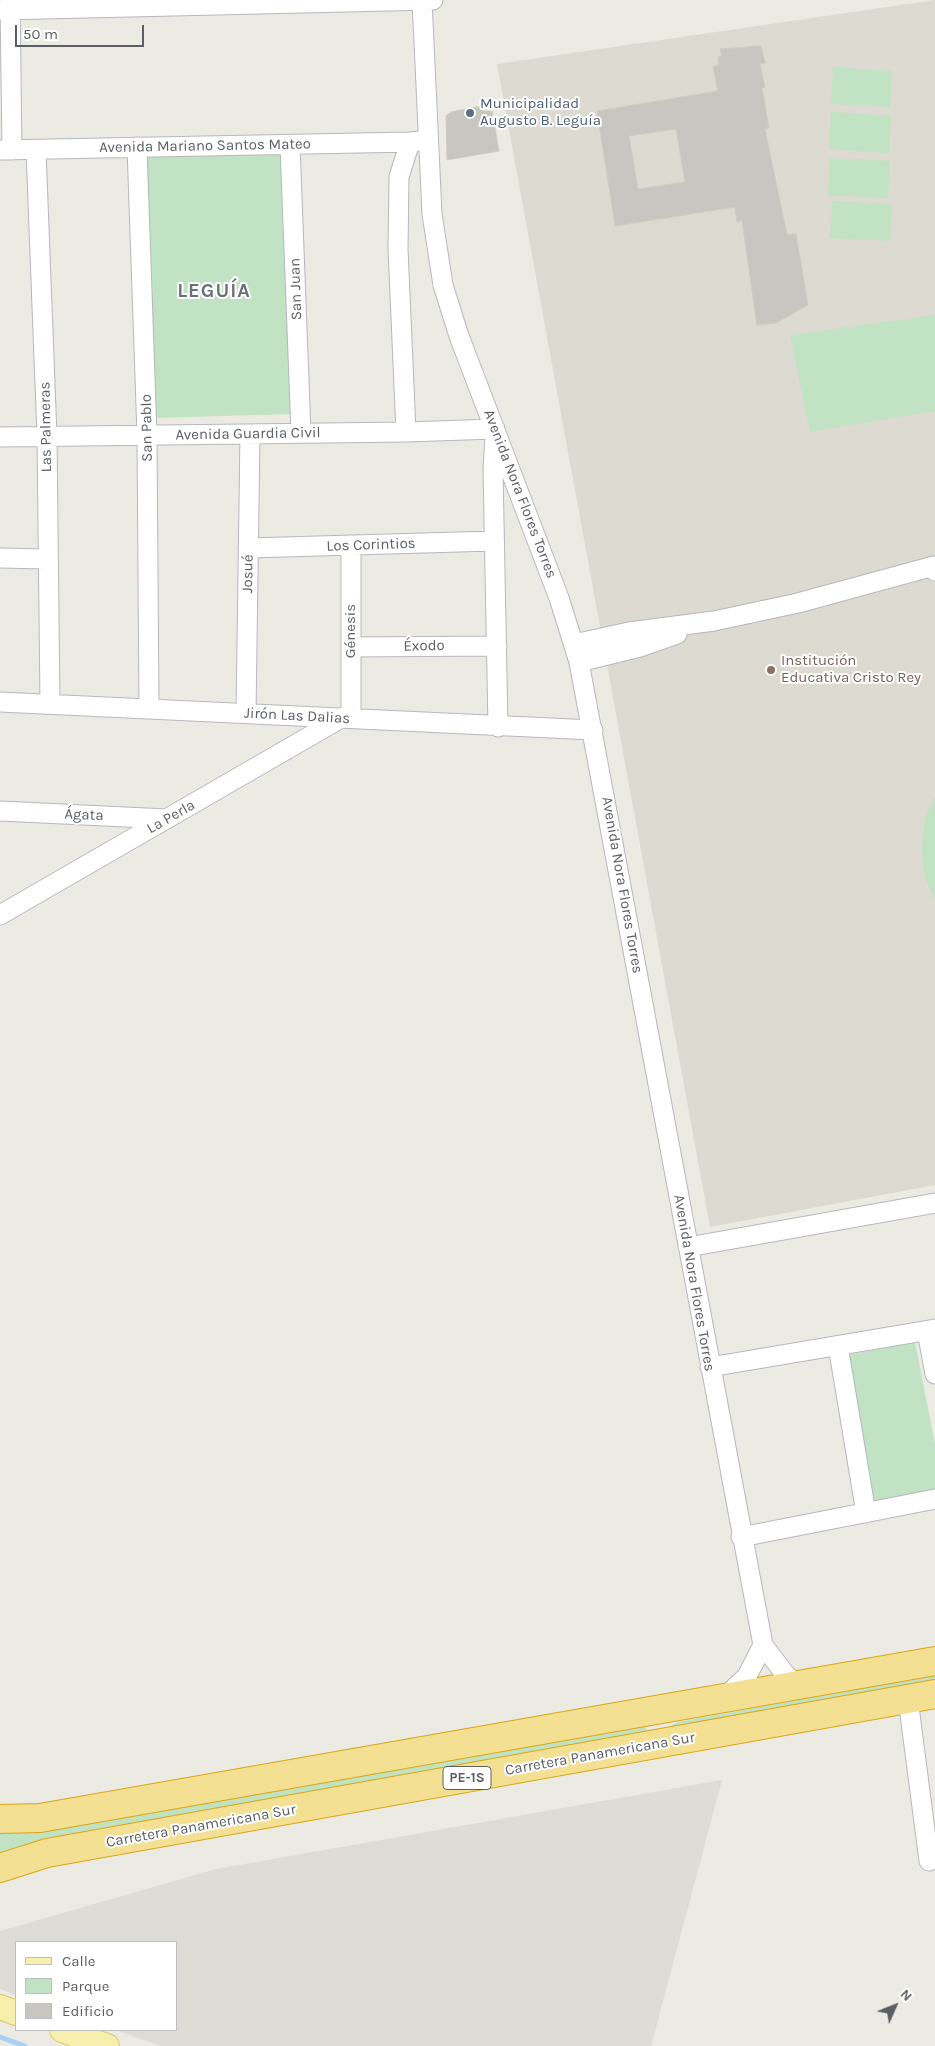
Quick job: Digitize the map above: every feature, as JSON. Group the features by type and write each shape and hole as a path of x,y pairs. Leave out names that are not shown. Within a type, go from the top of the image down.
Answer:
{"highway":[{"name":"PE-1S","path":"0,1819 40,1818 935,1661"},
{"name":"Carretera Panamericana Sur","path":"0,1868 48,1853 935,1694"},
{"path":"657,1711 661,1743"}],"main road":[{"path":"0,2007 15,2013"},
{"path":"65,2031 107,2046"}],"street":[{"name":"Avenida Nora Flores Torres","path":"422,0 425,99 429,140 432,214 443,286 459,336 559,598 576,653 593,730 741,1537 763,1645 785,1674 798,1686"},
{"path":"6,150 7,7 433,0"},
{"path":"406,432 398,249 399,177 410,142 429,140"},
{"name":"Avenida Mariano Santos Mateo","path":"6,150 410,142"},
{"name":"San Juan","path":"290,144 301,433"},
{"name":"San Pablo","path":"137,148 147,435 149,709"},
{"name":"Las Palmeras","path":"36,150 47,436 50,704"},
{"path":"495,429 493,470 498,646 498,727"},
{"name":"Avenida Guardia Civil","path":"0,437 406,432 495,429"},
{"name":"Josué","path":"246,713 250,434"},
{"name":"Los Corintios","path":"248,548 494,541"},
{"name":"Génesis","path":"347,718 351,647 351,545"},
{"path":"0,558 47,559"},
{"path":"576,653 640,647 714,621 798,603 934,566 935,571"},
{"name":"Éxodo","path":"351,647 498,646"},
{"name":"Jirón Las Dalias","path":"0,702 593,730"},
{"name":"La Perla","path":"0,915 347,718"},
{"name":"Ágata","path":"0,812 167,819"},
{"path":"688,1247 935,1203"},
{"path":"710,1367 931,1330 935,1374"},
{"path":"838,1346 866,1513"},
{"path":"741,1537 935,1499"},
{"path":"722,1699 747,1676 763,1645"},
{"path":"908,1699 933,1861"}],"shaded area":[{"name":"Institución Educativa Cristo Rey","path":"935,0 935,1185 710,1227 497,64"},
{"path":"722,1780 651,2046 161,2046 118,2031 178,2031 178,1941 15,1941 15,1995 0,1989 0,1931 216,1869"}],"green space":[{"path":"833,67 892,71 890,107 831,104"},
{"path":"831,112 891,116 889,153 829,149"},
{"path":"284,153 292,414 154,418 146,157"},
{"path":"830,158 890,161 888,198 828,195"},
{"path":"832,201 892,204 890,241 830,238"},
{"path":"935,315 935,411 810,432 790,335"},
{"path":"935,797 935,900 925,878 921,848 925,819"},
{"path":"915,1342 935,1444 935,1489 873,1502 847,1355"},
{"path":"935,1675 935,1693 672,1737 671,1726 677,1722"},
{"path":"644,1724 647,1736 0,1858 0,1832 25,1833"}],"building":[{"path":"761,46 765,63 760,64 765,87 762,88 769,128 765,129 787,235 796,234 808,305 776,323 757,325 742,220 737,222 735,207 615,226 597,111 718,91 713,67 719,65 718,57 722,56 720,49","holes":["676,129 685,182 638,189 629,136"]},
{"path":"481,106 483,111 492,111 499,151 447,160 446,116 451,112"}],"waterway":[{"path":"0,2037 25,2046"}],"place":[{"name":"Municipalidad Augusto B. Leguía","path":"470,113"},
{"name":"Institución Educativa Cristo Rey","path":"771,670"}],"district":[{"name":"LEGUÍA","path":"214,291"}]}
